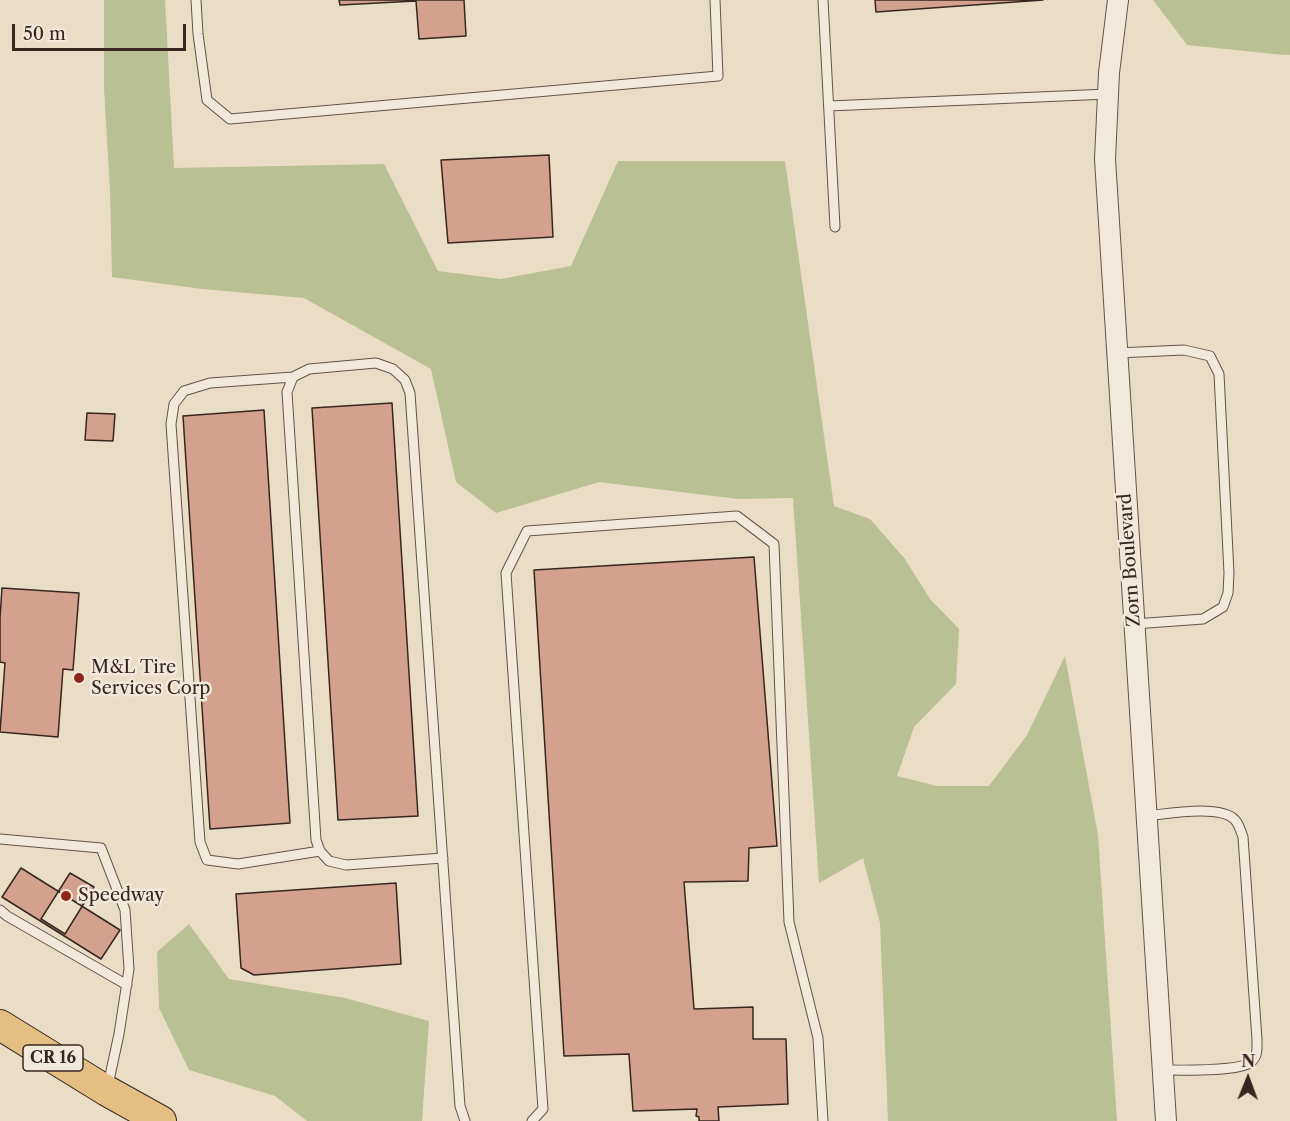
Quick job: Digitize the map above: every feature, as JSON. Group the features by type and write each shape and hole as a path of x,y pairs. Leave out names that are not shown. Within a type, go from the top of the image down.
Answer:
{"main road":[{"name":"CR 16","path":"0,1025 107,1091 161,1121"}],"street":[{"name":"Zorn Boulevard","path":"1118,0 1108,94 1105,159 1166,1121"}],"lane":[{"path":"196,0 207,100 230,119 718,76 715,0"},
{"path":"823,0 835,227"},
{"path":"829,106 1108,94"},
{"path":"1117,353 1184,350 1210,356 1219,374 1229,573 1228,593 1223,607 1203,619 1134,624"},
{"path":"320,851 238,864 207,860 200,842 171,424 174,404 184,391 210,383 293,377 309,369 376,363 393,369 405,380 410,393 460,1106 465,1121"},
{"path":"293,377 287,392 316,840 320,851 329,861 346,865 442,858"},
{"path":"532,1121 543,1109 506,573 527,531 737,516 774,544 789,922 818,1038 823,1121"},
{"path":"1146,816 1206,810 1224,813 1236,820 1243,837 1257,1040 1257,1054 1250,1063 1229,1068 1162,1070"},
{"path":"0,839 101,848 126,910 129,969 107,1091"},
{"path":"0,910 127,985"}],"green space":[{"path":"104,0 165,0 174,168 384,164 438,271 501,279 571,266 618,161 785,161 834,506 870,519 905,559 930,599 959,629 956,684 914,727 897,776 937,786 989,786 1027,735 1065,656 1098,835 1117,1121 888,1121 880,923 863,858 819,883 793,498 738,499 599,482 496,513 456,482 431,369 304,298 202,289 112,277 104,87"},
{"path":"1153,0 1290,0 1290,55 1187,45"},
{"path":"189,924 229,979 345,998 429,1021 422,1121 307,1121 275,1096 189,1070 159,1008 157,952"}],"building":[{"path":"339,0 464,0 466,36 419,39 416,1 340,5"},
{"path":"875,0 1043,0 876,12"},
{"path":"549,155 553,237 448,243 441,160"},
{"path":"392,403 418,816 338,820 312,408"},
{"path":"264,410 290,823 210,829 183,416"},
{"path":"87,413 115,414 113,441 85,440"},
{"path":"754,557 777,846 749,848 748,881 684,882 694,1009 753,1007 753,1039 786,1039 788,1104 718,1107 719,1121 699,1121 699,1117 696,1116 697,1109 633,1111 629,1054 564,1056 534,570"},
{"path":"2,588 79,593 73,670 63,669 58,737 0,732 5,663 0,662"},
{"path":"21,868 120,930 101,959 2,897"},
{"path":"70,873 94,887 65,934 41,919"},
{"path":"396,883 401,964 254,975 241,968 236,894"}],"place":[{"name":"M&L Tire Services Corp","path":"79,678"},
{"name":"Speedway","path":"66,896"}]}
